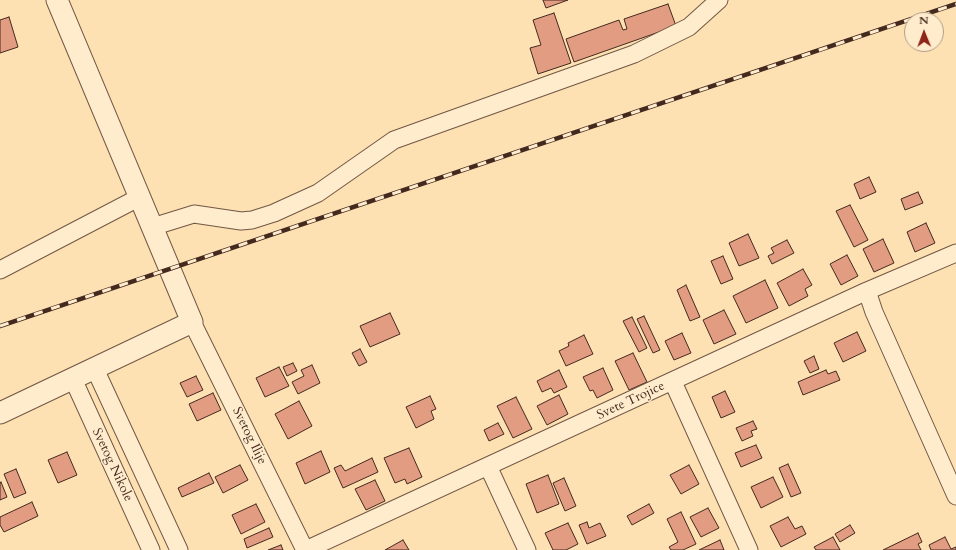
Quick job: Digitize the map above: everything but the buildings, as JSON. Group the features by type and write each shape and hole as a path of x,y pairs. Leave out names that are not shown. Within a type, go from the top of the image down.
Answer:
{"street":[{"path":"0,413 192,322 57,0"},
{"path":"152,227 194,214 241,221 252,220 274,212 318,193 394,140 634,54 689,27 719,0"},
{"path":"0,270 140,197"},
{"name":"Svete Trojice","path":"305,550 673,382 867,291 956,253"},
{"path":"867,291 874,312 956,496"},
{"name":"Svetog Ilije","path":"192,322 305,550"},
{"path":"95,369 179,550"},
{"name":"Svetog Nikole","path":"74,379 152,550"},
{"path":"673,382 749,550"},
{"path":"488,466 526,550"}],"railway":[{"path":"0,326 956,4"}]}
